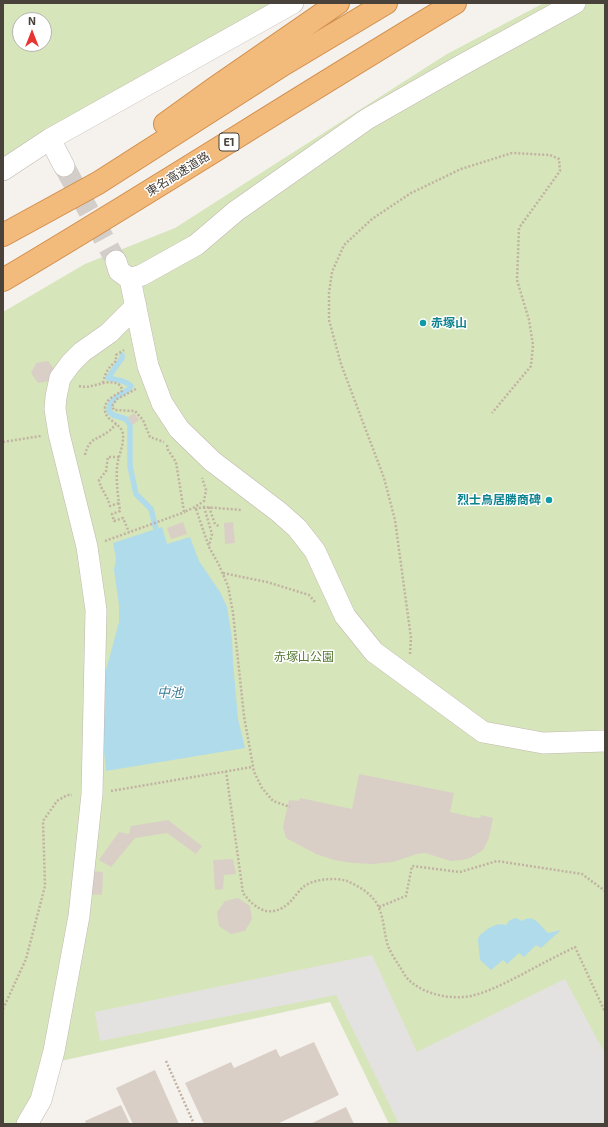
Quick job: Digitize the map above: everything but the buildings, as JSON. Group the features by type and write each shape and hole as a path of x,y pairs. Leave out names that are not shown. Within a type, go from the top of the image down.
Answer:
{"highway":[{"path":"98,183 150,136 215,88 338,3"},
{"path":"3,235 98,183 284,64 386,3"},
{"name":"東名高速道路","path":"3,280 138,199 365,57 455,3"}],"street":[{"path":"3,170 50,139 293,3"},
{"path":"130,279 142,275 196,244 236,211 367,119 575,3"},
{"path":"50,139 64,166"},
{"path":"116,261 119,272 130,279 148,366 162,403 179,430 212,461 279,512 297,528 315,551 345,616 374,652 484,732 543,743 605,741"},
{"path":"27,1124 41,1100 54,1051 79,916 92,794 96,610 87,547 59,434 56,409 57,388 60,378 71,363 82,352 109,333 136,306"}],"path":[{"path":"410,678 411,638 395,520 384,478 341,364 329,320 329,293 332,272 344,246 372,220 411,193 461,169 512,153 550,155 559,159 560,171 519,228 517,280 529,320 533,345 531,366 492,413"},
{"path":"103,383 105,373 116,361 116,355 109,333"},
{"path":"116,355 130,347"},
{"path":"60,378 81,387 88,387 103,383 117,383 121,386 122,391 106,402 105,412 110,420 120,427 123,433 123,444 117,467 117,493 120,511 112,514 114,521 123,518 129,532"},
{"path":"139,388 117,399 112,406 114,410 135,411 143,420 150,437 166,443 168,450 176,462 184,512"},
{"path":"71,482 83,467 86,449 90,443 97,437 109,432 116,424"},
{"path":"3,442 59,434"},
{"path":"119,457 108,457 106,471 99,480 100,487 108,497 110,506 119,504"},
{"path":"87,547 184,512 204,501 206,490 202,478 203,471 212,461"},
{"path":"184,512 204,507 244,510"},
{"path":"204,507 212,534 209,547"},
{"path":"209,507 215,524 220,527"},
{"path":"196,509 209,547 228,586 234,613 244,716 254,772 262,788 273,801 290,807"},
{"path":"222,573 267,582 309,595 325,613 342,610"},
{"path":"226,771 243,894 253,905 262,910 277,910 288,904 304,887 316,882 337,879 359,887 370,895 379,907 388,947 407,977 420,988 435,995 453,997 470,996 501,985 575,947 605,1012"},
{"path":"379,907 406,896 412,866 460,872 497,861 582,874 605,891"},
{"path":"166,1061 194,1124"}],"green space":[{"path":"3,3 271,3 48,129 3,158"},
{"name":"赤塚山公園","path":"544,3 605,3 605,1124 389,1124 330,1002 47,1064 20,1124 3,1124 3,312 85,264 175,228 447,54"}],"shaded area":[{"path":"372,955 417,1052 565,979 603,1050 605,1049 605,1124 399,1124 336,995 100,1041 95,1012"}],"water":[{"name":"中池","path":"162,527 167,544 190,537 199,561 220,592 227,607 232,638 238,719 245,748 106,771 101,722 103,691 105,674 119,622 119,605 114,570 116,559 113,543"},
{"path":"516,918 522,921 530,918 533,919 548,933 561,930 541,948 536,945 524,957 519,953 507,964 503,960 491,970 480,960 479,936 495,925 506,925 510,920"}],"waterway":[{"path":"122,355 122,358 108,378 123,381 131,386 113,400 109,407 109,411 113,415 126,419 130,425 130,466 136,494 151,509 156,529"}],"tunnel":[{"path":"64,166 116,261"}],"place":[{"name":"赤塚山","path":"423,323"},
{"name":"烈士鳥居勝商碑","path":"549,500"}]}
